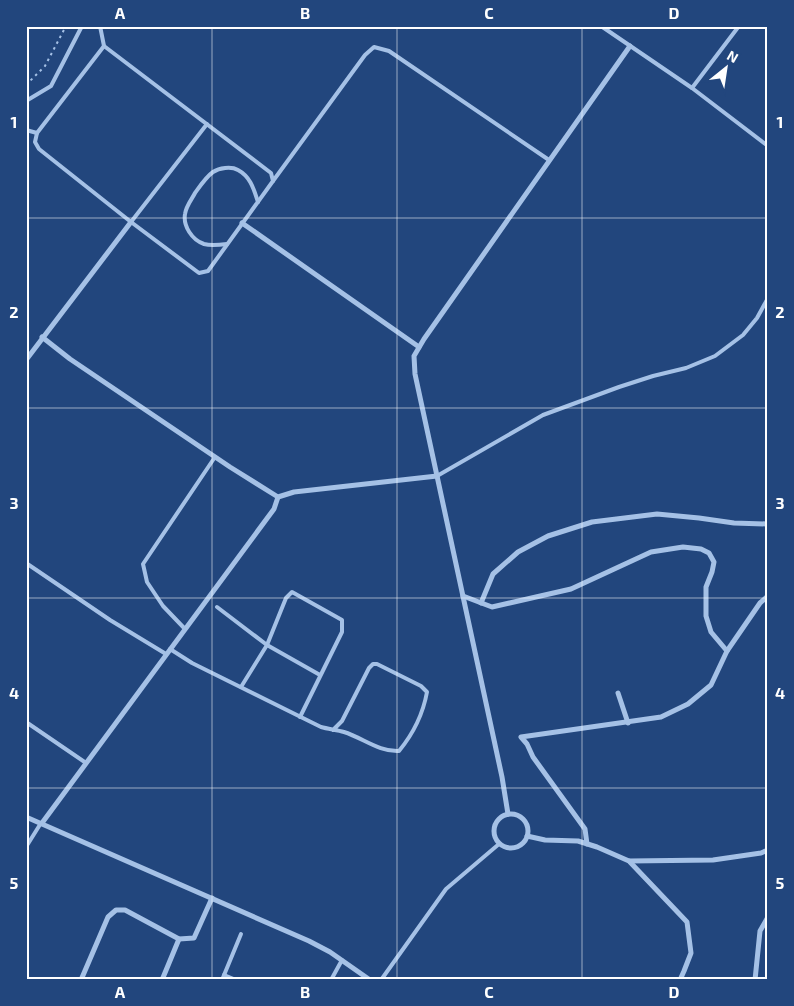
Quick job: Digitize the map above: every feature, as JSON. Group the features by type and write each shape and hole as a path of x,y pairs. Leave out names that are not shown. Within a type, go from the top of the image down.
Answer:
{"street":[{"path":"508,814 502,777 416,374 414,356 630,46"},
{"path":"26,360 131,222"},
{"path":"242,223 419,347"},
{"path":"42,337 70,359 278,497 294,492 437,476"},
{"path":"42,823 274,509 278,497"},
{"path":"481,603 493,574 518,552 548,536 592,522 657,514 734,523 768,524"},
{"path":"463,596 492,607 571,589 651,552 684,547 701,548 709,553 714,562 706,587 706,616 711,632 727,651"},
{"path":"587,844 585,829 533,757 527,744 521,737 661,717 688,704 711,685 727,651 760,603 768,596"},
{"path":"618,693 628,723"},
{"path":"508,814 517,815 525,822 528,831 525,840 518,847 508,848 499,844 494,836 494,826 499,818 508,814"},
{"path":"26,817 309,941 342,960 370,980"},
{"path":"527,836 545,840 578,841 628,861 713,860 761,853 768,850"},
{"path":"628,861 687,922 691,953 680,980"},
{"path":"81,980 108,917 116,910 125,910 179,940 194,938 212,898"},
{"path":"755,980 760,931 768,917"},
{"path":"162,980 179,940"}],"lane":[{"path":"26,101 51,86 82,26"},
{"path":"100,26 104,46 271,173 273,181"},
{"path":"601,26 692,88 768,146"},
{"path":"609,32 611,26"},
{"path":"692,88 739,26"},
{"path":"104,46 37,133 35,142 38,148 199,273 208,271 365,55 374,47 389,51 549,160"},
{"path":"131,222 207,124"},
{"path":"26,130 37,133"},
{"path":"227,244 212,245 202,243 193,238 186,228 185,214 190,201 201,185 214,171 228,168 238,169 252,184 258,202"},
{"path":"437,476 543,415 619,387 686,368 715,356 743,335 757,318 768,298"},
{"path":"185,629 163,606 146,582 143,564 215,457"},
{"path":"26,563 110,620 168,652 321,727 333,730 345,732 388,752 399,752 408,740 424,708 427,692 421,686 377,664 373,664 369,668 342,721 333,730"},
{"path":"241,687 267,645 286,598 292,592 342,620 342,632 300,717"},
{"path":"217,607 267,645 320,675"},
{"path":"26,722 86,763"},
{"path":"26,847 42,823"},
{"path":"381,980 446,889 499,844"},
{"path":"236,980 223,977 240,934"},
{"path":"330,980 342,960"}],"path":[{"path":"26,85 45,66 66,26"}]}
